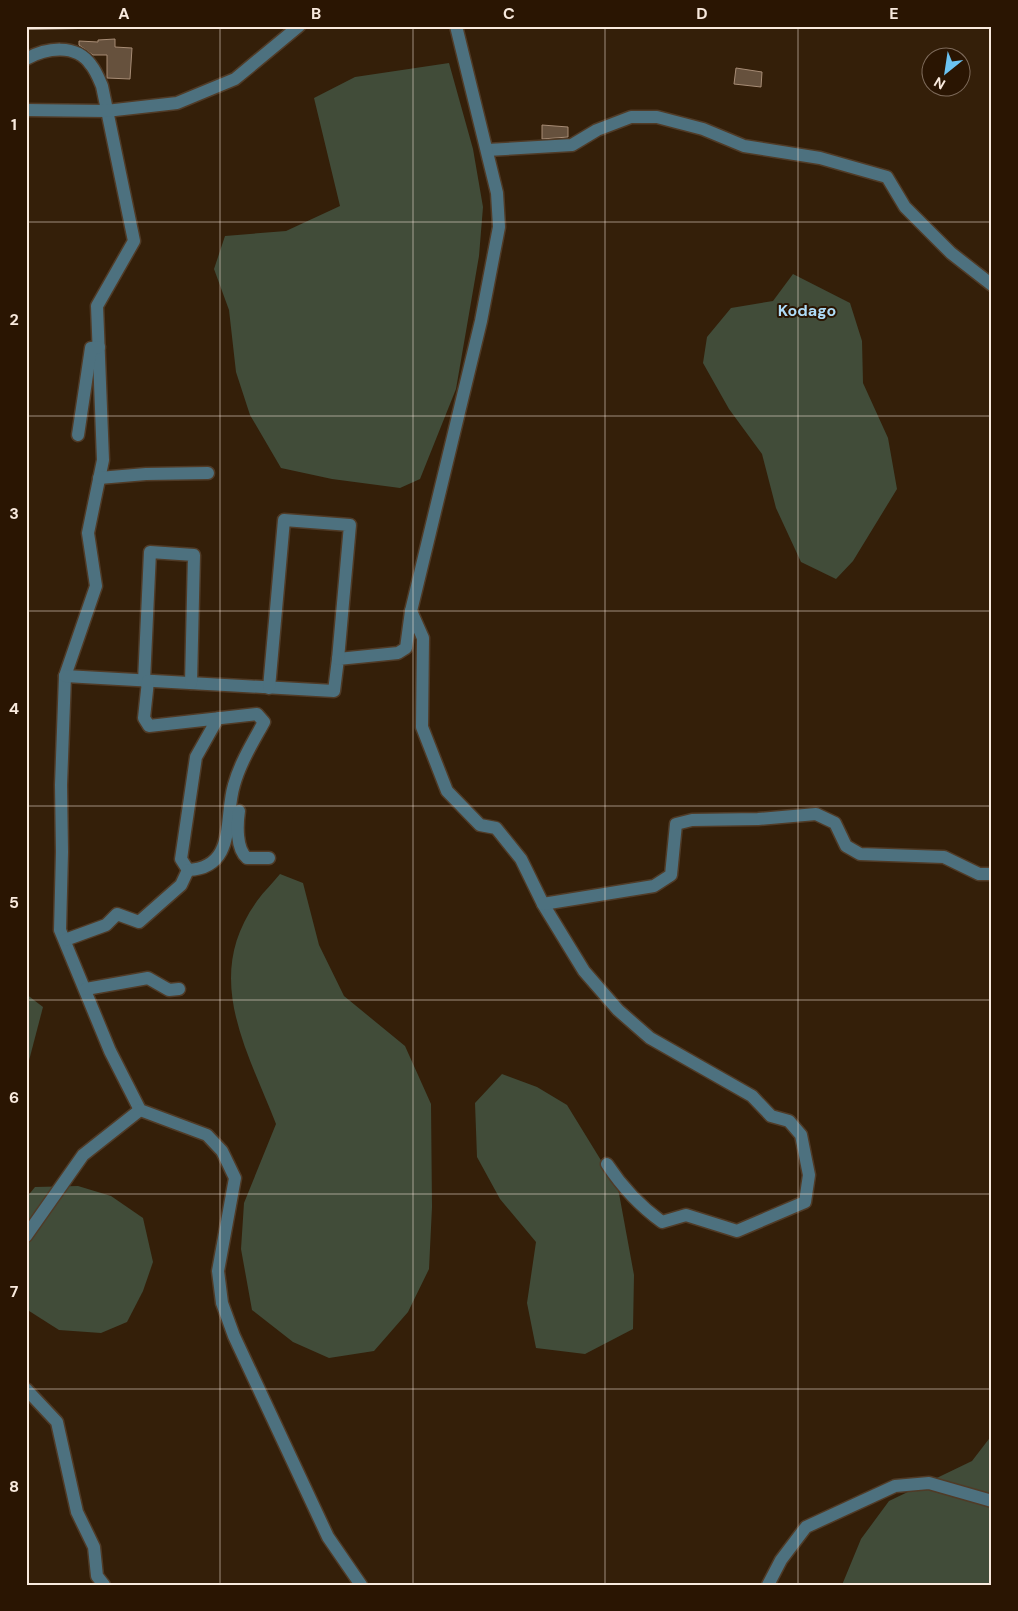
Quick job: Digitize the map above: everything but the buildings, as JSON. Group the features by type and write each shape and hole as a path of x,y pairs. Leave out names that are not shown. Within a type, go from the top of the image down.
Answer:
{"street":[{"path":"26,110 106,111 177,103 235,78 298,26"},
{"path":"338,659 398,653 406,648 411,611 481,321 498,227 497,193 456,26"},
{"path":"26,59 41,50 58,49 72,51 90,63 102,86 134,241 97,306 102,460 88,533 96,586 65,676 60,785 62,852 60,930 110,1051 140,1110 207,1135 222,1152 235,1178 218,1271 222,1303 234,1336 328,1537 361,1585"},
{"path":"487,150 572,145 597,130 631,117 657,117 703,129 744,146 820,158 887,177 905,207 951,252 992,285"},
{"path":"78,435 90,348 99,347"},
{"path":"99,478 146,474 208,473"},
{"path":"65,676 269,688 334,691 350,525 284,520 269,688"},
{"path":"188,870 203,869 225,845 237,779 264,722 257,714 149,726 144,718 150,552 194,556 191,683"},
{"path":"411,611 422,638 422,727 447,791 480,825 496,828 522,859 543,904 584,971 618,1010 650,1038 752,1096 772,1116 789,1121 801,1135 810,1175 805,1202 737,1231 686,1215 662,1222 638,1202 618,1181 607,1164"},
{"path":"188,870 181,859 192,774 196,757 218,718"},
{"path":"237,779 241,790 237,826 242,854 247,858 270,858"},
{"path":"543,904 654,886 671,875 676,824 692,820 758,819 816,814 835,823 846,846 860,854 944,857 979,874 992,874"},
{"path":"65,940 106,925 117,914 139,922 181,885 188,870"},
{"path":"86,989 148,978 169,990 178,989"},
{"path":"26,1236 83,1155 140,1110"},
{"path":"26,1389 57,1422 77,1512 94,1547 97,1576 104,1585"},
{"path":"768,1585 781,1560 806,1527 895,1486 930,1483 992,1501"}],"green space":[{"path":"449,63 473,149 483,207 479,256 456,389 420,479 400,488 332,479 281,468 250,415 236,372 229,310 214,269 225,236 286,231 340,206 314,98 355,77"},
{"path":"793,274 850,303 862,341 863,383 888,438 897,489 853,561 836,579 801,562 776,508 762,454 729,409 703,363 707,337 731,308 773,301"},
{"path":"280,874 303,883 319,945 344,996 405,1046 431,1104 432,1207 429,1269 408,1312 374,1351 329,1358 293,1342 252,1310 241,1249 244,1203 276,1124 243,1041 235,1013 231,985 233,957 241,929 257,901"},
{"path":"26,994 43,1007 26,1072"},
{"path":"502,1074 537,1087 567,1105 618,1188 634,1275 633,1329 585,1354 536,1348 527,1303 536,1242 500,1199 477,1157 475,1103"},
{"path":"78,1186 111,1196 143,1218 153,1262 143,1291 127,1322 101,1333 59,1330 26,1309 26,1198 35,1187"},
{"path":"992,1435 992,1585 842,1585 861,1539 889,1501 972,1461"}],"railway":[{"path":"26,27 96,26"}],"district":[{"name":"Kodago","path":"807,310"}]}
